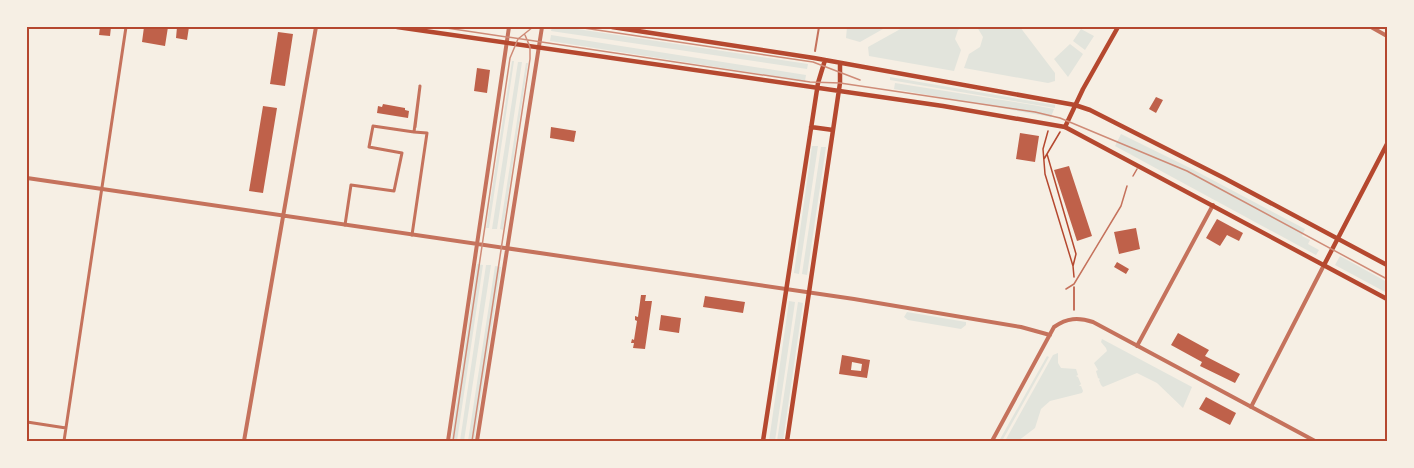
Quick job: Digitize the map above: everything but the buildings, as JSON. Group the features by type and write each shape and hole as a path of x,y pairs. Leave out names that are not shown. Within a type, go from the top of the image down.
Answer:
{"main road":[{"path":"397,27 839,91 1065,127 1387,299"},
{"path":"612,27 825,60 1075,105 1090,110 1187,159 1387,265"},
{"path":"1065,127 1118,27"},
{"path":"764,441 819,74 825,60"},
{"path":"787,441 839,91 840,64"},
{"path":"811,126 833,130"},
{"path":"1324,265 1387,144"}],"street":[{"path":"64,441 126,27"},
{"path":"244,441 316,27"},
{"path":"448,441 509,27"},
{"path":"477,441 542,27"},
{"path":"815,51 819,27"},
{"path":"1371,27 1387,36"},
{"path":"420,86 416,120 414,129 420,86"},
{"path":"345,225 351,185 394,191 402,153 369,147 374,126 414,129 427,133 412,235"},
{"path":"27,178 809,293 1021,327 1050,334"},
{"path":"1137,346 1213,205"},
{"path":"1251,407 1324,265"},
{"path":"992,441 1054,327 1067,320 1084,319 1315,441"},
{"path":"27,422 66,428"}],"lane":[{"path":"1133,176 1138,165"},
{"path":"1066,289 1074,284 1121,206 1127,186"}],"path":[{"path":"1048,130 1043,149 1043,160 1073,266 1074,310"},
{"path":"1043,160 1060,132"},
{"path":"1047,154 1076,254 1073,266"}],"shaded area":[{"path":"552,27 808,64 807,69 551,31"},
{"path":"847,27 882,27 883,29 860,42 846,38"},
{"path":"904,27 964,27 958,30 955,39 961,50 954,71 869,56 868,47"},
{"path":"977,27 1020,27 1055,73 1055,81 1048,83 964,68 969,54 980,47 983,37"},
{"path":"1081,29 1094,36 1085,50 1073,41"},
{"path":"551,35 806,75 805,81 550,41"},
{"path":"1070,44 1083,54 1068,77 1054,59"},
{"path":"512,61 514,61 489,228 486,228"},
{"path":"518,62 522,62 497,229 492,229"},
{"path":"526,63 528,63 503,230 500,229"},
{"path":"890,77 1055,105 1055,108 890,80"},
{"path":"895,83 1054,109 1051,117 894,89"},
{"path":"1121,134 1305,229 1302,236 1310,240 1308,244 1319,250 1316,255 1115,146"},
{"path":"812,146 818,146 799,274 794,273"},
{"path":"821,147 826,147 807,275 802,274"},
{"path":"1340,256 1387,282 1387,293 1335,265"},
{"path":"477,264 483,265 457,441 451,441"},
{"path":"486,265 491,265 464,441 460,441"},
{"path":"495,266 501,267 474,441 468,441"},
{"path":"789,301 795,302 775,441 769,441"},
{"path":"798,302 803,303 783,441 777,441"},
{"path":"907,312 966,322 966,325 961,329 908,320 904,317"},
{"path":"1102,339 1192,387 1183,408 1157,383 1137,373 1103,387 1094,363 1107,351 1101,342"},
{"path":"1058,353 1058,363 1061,368 1076,369 1082,393 1050,401 1041,409 1035,428 1018,441 1005,441 1053,355"},
{"path":"1047,356 1049,357 1002,441 999,441"}],"tram line":[{"path":"440,27 810,82 840,83 1035,112 1060,118 1187,171 1387,279"},
{"path":"453,441 510,58 518,39 533,27"},
{"path":"577,27 813,62 860,80"},
{"path":"472,441 530,59 530,47 525,35"}]}
